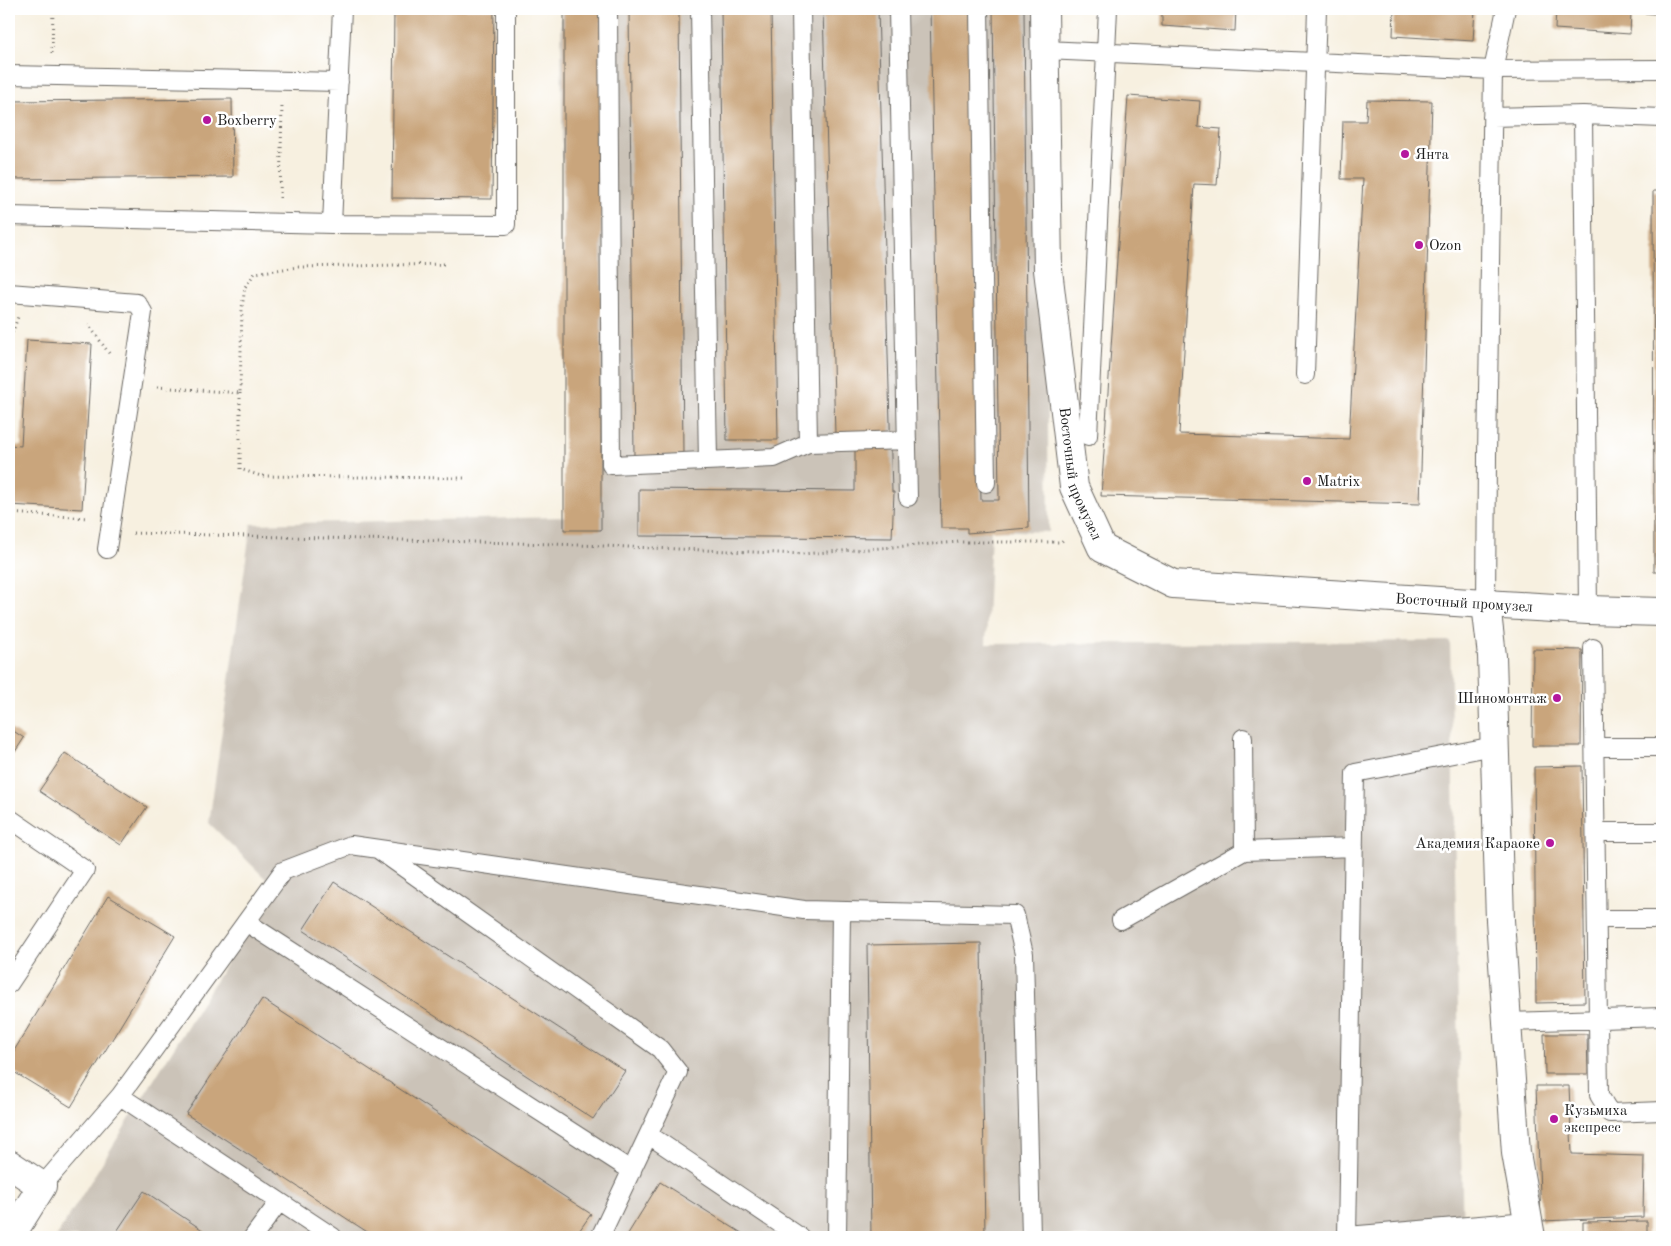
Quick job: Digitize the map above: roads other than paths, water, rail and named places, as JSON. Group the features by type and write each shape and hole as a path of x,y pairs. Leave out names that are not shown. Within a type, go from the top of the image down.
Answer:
{"street":[{"name":"Восточный промузел","path":"1044,9 1048,270 1084,436 1074,487 1102,548 1172,584 1588,610 1662,612"},
{"path":"1486,604 1492,656 1500,920 1516,1153 1530,1229"},
{"path":"9,1164 42,1186 10,1237"}],"lane":[{"path":"332,224 342,9"},
{"path":"9,216 332,224 506,225 506,9"},
{"path":"608,9 612,465 774,458 808,443 907,440"},
{"path":"700,9 708,460"},
{"path":"800,9 808,443"},
{"path":"898,9 908,497"},
{"path":"979,9 986,482"},
{"path":"1084,436 1108,9"},
{"path":"1305,376 1317,9"},
{"path":"1486,604 1493,70 1506,9"},
{"path":"1045,50 1493,70 1662,69"},
{"path":"9,75 339,82"},
{"path":"1492,117 1583,115 1662,118"},
{"path":"1583,115 1588,610"},
{"path":"9,293 138,303 143,312 110,533"},
{"path":"1593,648 1599,1095 1610,1113 1662,1111"},
{"path":"1243,738 1244,851"},
{"path":"1494,746 1355,773 1347,1237 1530,1229"},
{"path":"1595,747 1662,747"},
{"path":"9,818 85,870 9,984"},
{"path":"1596,832 1662,832"},
{"path":"42,1186 120,1096 283,871 351,845 804,910 1015,915 1024,954 1031,1237"},
{"path":"1121,920 1244,851 1354,847"},
{"path":"376,848 660,1049 678,1072 600,1237"},
{"path":"837,1237 841,911"},
{"path":"1598,919 1662,919"},
{"path":"246,922 632,1170"},
{"path":"1507,1022 1662,1017"},
{"path":"120,1096 333,1237"},
{"path":"648,1135 800,1237"},
{"path":"253,1237 279,1202"}],"place":[{"name":"Boxberry","path":"207,120"},
{"name":"Янта","path":"1405,154"},
{"name":"Ozon","path":"1419,245"},
{"name":"Matrix","path":"1307,481"},
{"name":"Шиномонтаж","path":"1557,698"},
{"name":"Академия Караоке","path":"1550,843"},
{"name":"Кузьмиха экспресс","path":"1554,1119"}]}
